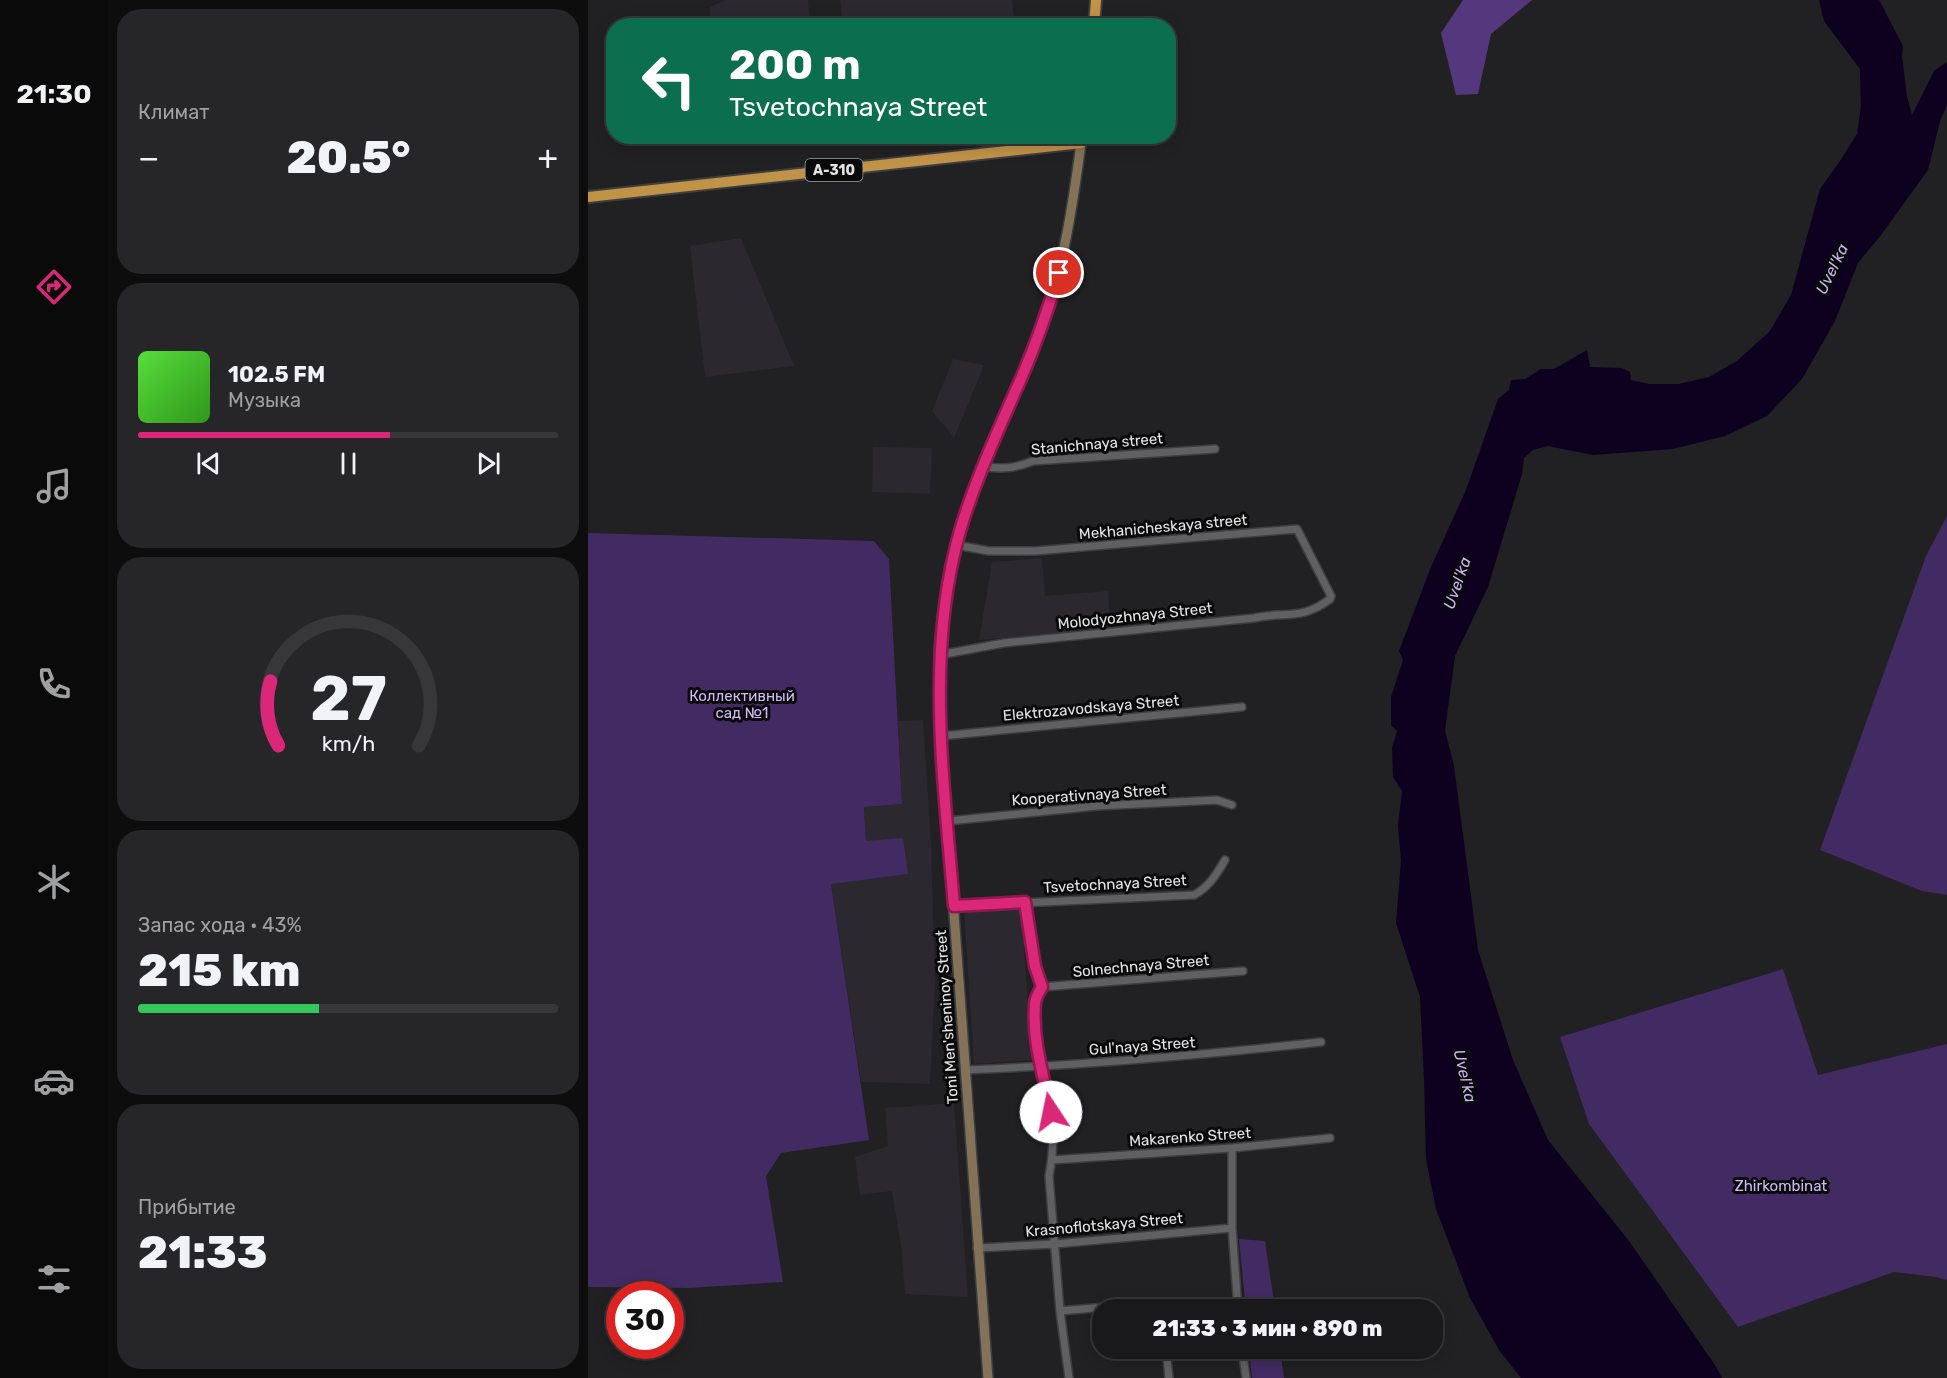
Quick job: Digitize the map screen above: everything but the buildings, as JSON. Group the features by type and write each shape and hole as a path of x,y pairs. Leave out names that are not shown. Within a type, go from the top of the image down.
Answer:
{"highway":[{"path":"1095,18 1096,0"},
{"name":"А-310","path":"588,197 1046,144"}],"main road":[{"name":"Toni Men'sheninoy Street","path":"987,1378 942,736 939,655 944,610 956,545 982,466 1044,322 1053,292 1071,220 1080,144"}],"street":[{"name":"Stanichnaya street","path":"982,466 998,469 1014,468 1033,461 1215,449"},
{"name":"Mekhanicheskaya street","path":"956,545 989,551 1035,551 1297,529 1331,598"},
{"name":"Molodyozhnaya Street","path":"939,655 1004,643 1266,615 1300,614 1317,609 1331,598"},
{"name":"Elektrozavodskaya Street","path":"942,736 1242,707"},
{"name":"Kooperativnaya Street","path":"948,821 1097,806 1216,800 1232,805"},
{"name":"Tsvetochnaya Street","path":"954,906 1194,895 1203,890 1214,878 1225,860"},
{"path":"1025,902 1035,966 1042,987 1034,1002 1037,1053 1051,1112 1052,1160 1049,1176 1068,1378"},
{"name":"Solnechnaya Street","path":"1042,987 1243,971"},
{"name":"Gul'naya Street","path":"965,1070 1203,1055 1320,1042"},
{"name":"Makarenko Street","path":"1052,1160 1232,1148 1330,1138"},
{"path":"1232,1148 1232,1228 1237,1299"},
{"name":"Krasnoflotskaya Street","path":"978,1248 1055,1244 1232,1228"},
{"path":"1060,1311 1092,1308"},
{"path":"1167,1359 1169,1378"},
{"path":"1243,1359 1246,1378"}],"shaded area":[{"path":"726,0 808,0 809,18 710,18 710,7"},
{"path":"840,0 1012,0 1014,18 842,18"},
{"path":"1463,0 1532,0 1491,34 1478,94 1456,95 1441,33"},
{"path":"741,238 794,366 705,377 690,246"},
{"path":"953,359 984,365 954,438 932,411"},
{"path":"873,447 932,448 930,494 872,492"},
{"path":"1042,558 1045,596 1108,591 1111,628 979,640 992,562"},
{"path":"923,720 931,843 935,982 930,1084 861,1082 831,883 908,874 866,841 864,807 902,804 898,721"},
{"path":"1021,906 1032,1060 974,1064 964,911"},
{"path":"954,1103 968,1297 905,1294 901,1246 892,1191 860,1195 855,1157 888,1146 885,1108"}],"green space":[{"path":"1947,516 1947,895 1922,891 1820,850 1926,556"},
{"name":"Коллективный сад №1","path":"588,533 874,541 889,559 902,804 864,807 866,841 903,838 908,874 831,884 869,1140 781,1153 766,1176 783,1282 689,1288 684,1288 684,1281 606,1281 606,1287 588,1287"},
{"name":"Zhirkombinat","path":"1783,969 1818,1075 1947,1044 1947,1280 1894,1272 1738,1327 1589,1124 1560,1037"},
{"path":"1239,1239 1265,1241 1274,1299 1245,1299"},
{"path":"1250,1359 1281,1359 1284,1378 1252,1378"}],"water":[{"name":"Uvel'ka","path":"1819,0 1879,0 1903,46 1907,97 1912,115 1934,71 1947,62 1947,105 1940,121 1928,170 1858,263 1835,321 1802,379 1767,416 1725,436 1673,449 1593,455 1548,446 1533,450 1524,458 1522,474 1488,587 1455,656 1445,730 1454,766 1478,950 1513,1060 1548,1140 1629,1241 1722,1378 1521,1378 1499,1350 1470,1298 1436,1209 1426,1159 1420,997 1396,923 1401,861 1398,825 1402,791 1393,777 1392,748 1397,731 1391,725 1391,697 1403,660 1399,651 1431,567 1466,490 1498,399 1509,390 1511,380 1525,379 1541,369 1554,369 1587,350 1590,367 1622,368 1630,372 1631,380 1649,384 1679,384 1709,377 1737,361 1770,331 1791,295 1820,189 1857,134 1861,106 1860,69 1824,21"}],"route":[{"path":"1051,1112 1037,1053 1034,1002 1042,987 1035,966 1025,902 954,906 942,736 939,655 945,602 959,533 982,466 1016,392 1044,322 1059,273"}]}
